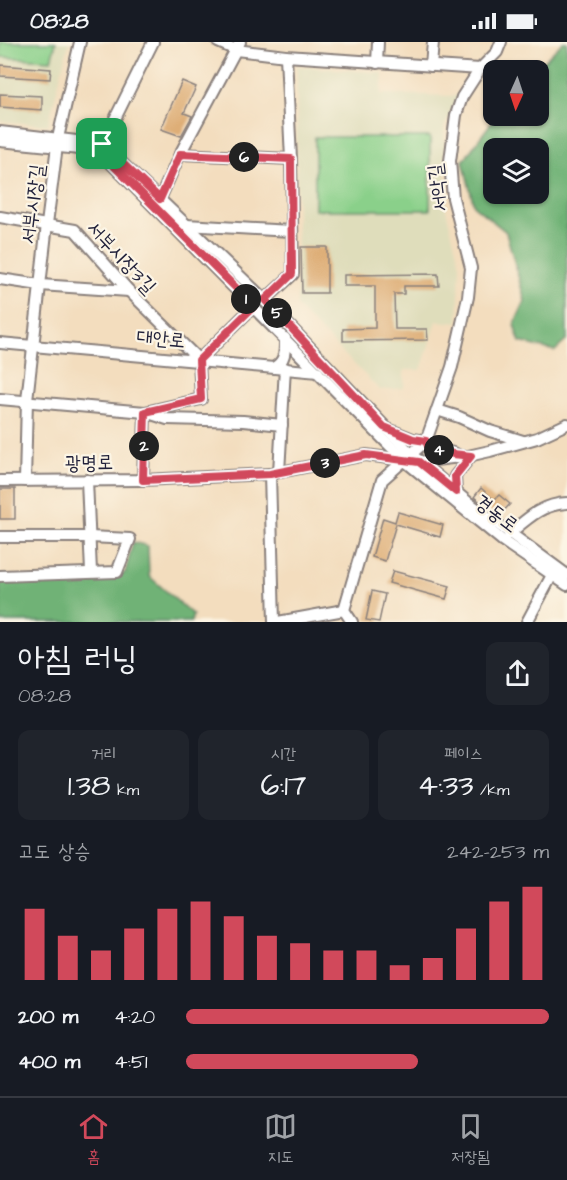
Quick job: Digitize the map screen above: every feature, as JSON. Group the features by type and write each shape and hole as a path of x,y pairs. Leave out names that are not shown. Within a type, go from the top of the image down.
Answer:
{"street":[{"name":"서부시장길","path":"25,481 27,400 47,224 58,143 80,42"},
{"path":"0,141 100,147 153,42"},
{"path":"218,42 286,56 480,69"},
{"path":"378,42 378,63"},
{"path":"431,66 433,42"},
{"name":"서악길","path":"344,610 382,480 412,459 426,441 452,367 468,297 471,268 453,198 450,161 456,116 462,97 480,69 497,52 501,42"},
{"path":"160,199 180,154 238,46"},
{"path":"265,300 292,274 291,159 286,56"},
{"path":"0,132 58,143"},
{"name":"경동로","path":"100,147 160,199 265,300 412,459 509,534 567,575"},
{"name":"경동로","path":"100,147 318,372 487,528 567,585"},
{"path":"180,154 291,159"},
{"name":"서부시장3길","path":"0,217 75,230 129,291 199,360"},
{"path":"186,225 291,231"},
{"path":"0,279 40,285 129,291"},
{"path":"145,412 201,399 199,360 254,306"},
{"path":"285,338 285,355 280,367 282,425 274,473 276,622 344,610 352,622"},
{"name":"대안로","path":"0,343 318,372"},
{"path":"0,399 145,412 167,419 243,421 282,425"},
{"path":"438,410 490,431 523,441"},
{"path":"143,480 145,412"},
{"name":"광명로","path":"0,481 143,480 274,473 366,455 412,459 470,456 537,438 567,424"},
{"path":"384,427 413,439 426,441 428,446 470,456 455,476 456,492"},
{"path":"87,480 91,572"},
{"path":"509,534 542,508 567,503"},
{"path":"0,537 130,539 117,573 0,576"},
{"path":"527,622 552,575"}],"shaded area":[{"path":"0,42 69,42 48,125 0,121"},
{"path":"297,66 383,73 381,94 459,96 444,127 446,210 460,265 458,323 437,321 421,370 404,370 404,388 380,390 297,307"}],"green space":[{"path":"0,42 56,42 51,60 0,57"},
{"path":"563,42 567,42 567,340 555,351 520,342 514,325 525,301 506,232 474,206 463,161 489,126 549,126 549,60 545,60"},
{"path":"315,137 430,137 430,210 315,210"},
{"path":"133,542 148,546 149,576 193,615 191,622 0,622 0,581 108,578 125,573"}],"building":[{"path":"0,65 51,69 50,79 0,76"},
{"path":"182,81 196,87 184,113 192,116 181,136 161,129"},
{"path":"0,94 42,96 42,110 0,107"},
{"path":"301,247 327,247 327,293 302,293"},
{"path":"438,274 439,286 404,286 404,294 394,294 395,329 427,329 428,340 343,341 343,329 375,328 375,286 344,286 344,275"},
{"path":"481,488 494,500 499,495 510,504 499,516 474,497"},
{"path":"0,489 15,489 15,519 0,519"},
{"path":"398,512 443,525 440,537 396,524 385,561 372,557 383,518 395,522"},
{"path":"393,571 450,586 446,599 389,583"},
{"path":"372,591 385,594 379,622 366,620"}],"route":[{"path":"102,144 160,199 180,154 291,159 292,274 265,300 384,427 413,439 426,441 428,446 439,450 471,456 455,476 456,492 419,462 366,455 270,474 143,480 145,412 201,399 199,360 254,306 99,151 102,144"}]}
